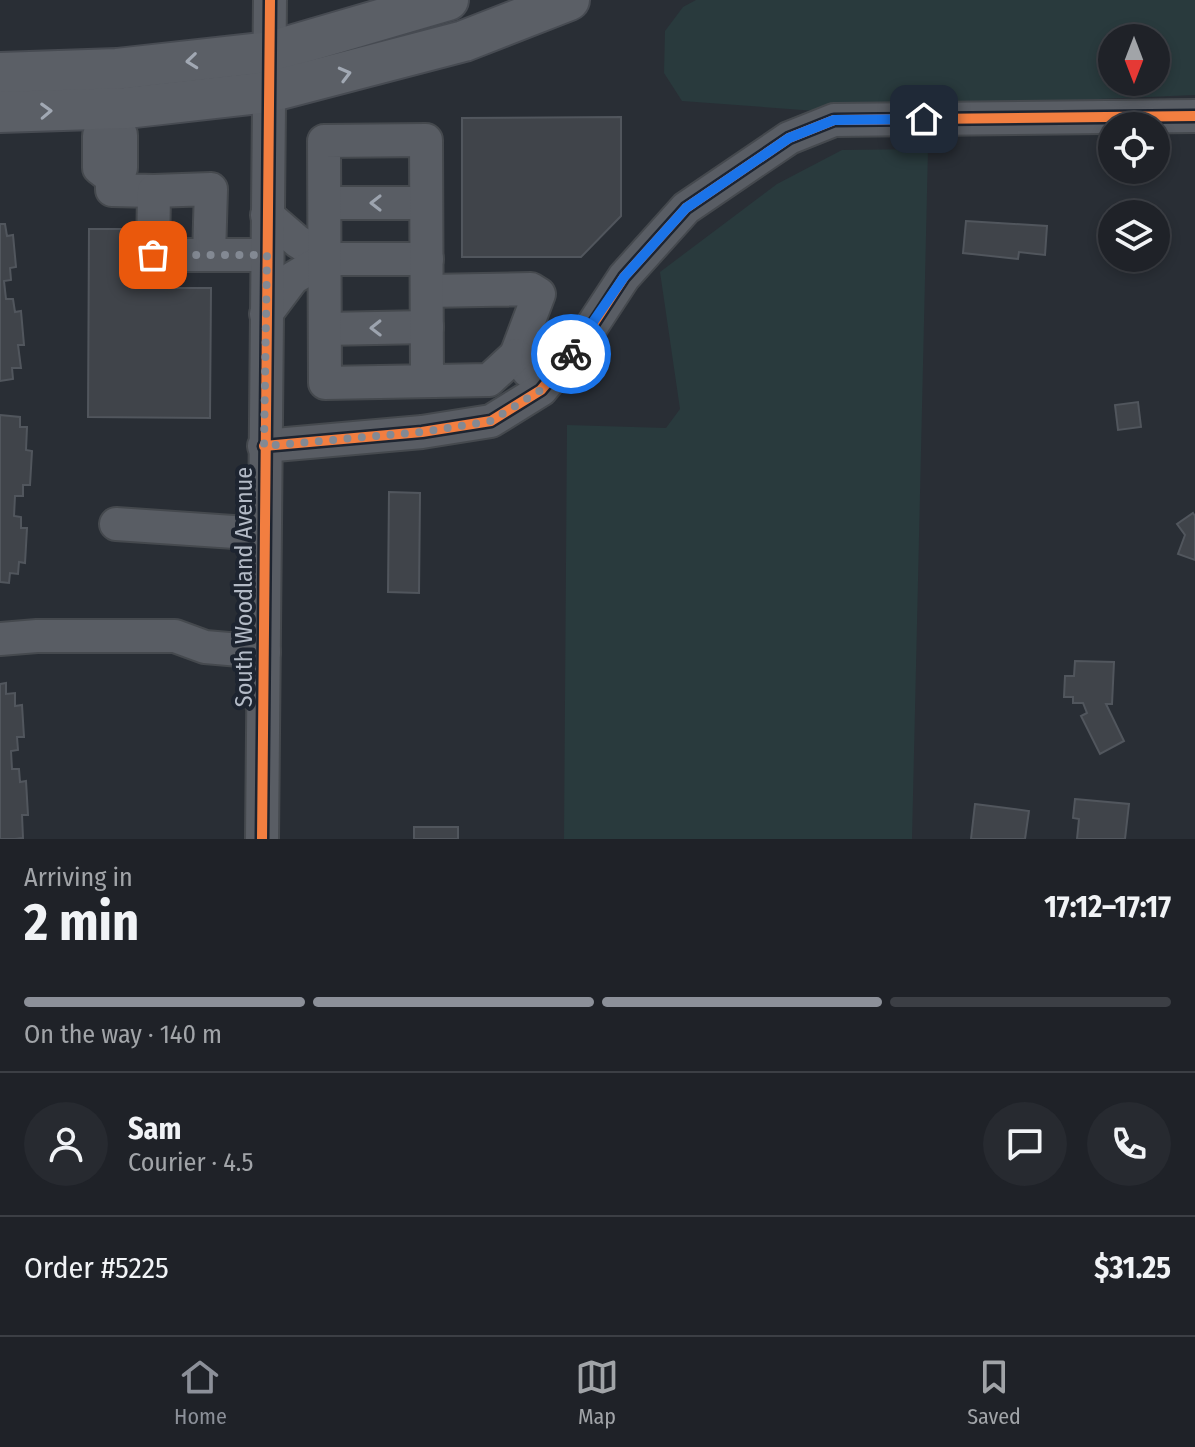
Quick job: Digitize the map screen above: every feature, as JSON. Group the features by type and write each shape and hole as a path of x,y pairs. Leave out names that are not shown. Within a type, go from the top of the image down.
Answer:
{"main road":[{"path":"0,73 117,69 270,52 448,0"},
{"path":"0,112 109,118 269,92 464,41 569,0"}],"street":[{"name":"South Woodland Avenue","path":"262,839 270,0"},
{"path":"264,446 422,432 491,421 541,390 584,338 624,277 686,208 789,138 834,120 1195,116"},
{"path":"109,118 121,135 121,168 112,178 112,190 211,189 209,255"},
{"path":"427,291 531,289 539,294 516,355 489,380 325,383 324,141 426,140 427,381"},
{"path":"154,191 153,255 267,255"},
{"path":"325,203 426,203"},
{"path":"267,215 297,241 325,259"},
{"path":"266,314 293,278 325,259 427,259"},
{"path":"325,329 427,327"},
{"path":"516,355 541,390"},
{"path":"116,524 264,534"},
{"path":"0,639 175,636 205,647 264,652"}],"shaded area":[{"path":"696,0 1195,0 1195,95 816,111 682,101 664,73 665,31 683,7"},
{"path":"928,149 912,839 564,839 567,425 666,428 680,409 660,272 777,184 842,150"}],"building":[{"path":"621,117 621,216 581,257 462,257 462,118"},
{"path":"966,221 1047,226 1045,255 1019,252 1018,259 963,253"},
{"path":"0,224 5,224 7,236 13,235 16,267 10,268 11,280 4,281 6,299 13,299 15,312 21,311 24,345 18,345 21,368 12,368 13,379 0,381"},
{"path":"89,229 141,229 140,288 211,288 210,418 88,417"},
{"path":"1138,402 1141,427 1118,430 1115,405"},
{"path":"0,415 20,417 20,427 27,427 26,450 32,451 30,485 23,485 23,496 15,496 14,516 21,517 21,528 27,528 25,563 19,562 18,574 10,573 9,583 0,582"},
{"path":"389,492 420,493 419,593 388,592"},
{"path":"1193,513 1195,560 1178,554 1185,535 1177,524"},
{"path":"1075,661 1114,662 1112,704 1106,704 1124,741 1100,754 1081,716 1087,713 1083,703 1073,703 1073,697 1064,697 1065,676 1074,676"},
{"path":"6,683 6,694 15,693 15,706 22,705 24,737 17,737 18,750 11,751 12,769 19,769 20,782 26,781 28,815 22,815 23,838 15,839 0,839 0,684"},
{"path":"1075,799 1129,804 1125,839 1077,839 1079,819 1073,818"},
{"path":"975,804 1029,811 1025,839 971,839"},
{"path":"414,827 458,827 458,839 414,839"}],"cycle path":[{"path":"262,839 270,0"},
{"path":"264,446 422,432 491,421 541,390 584,338 624,277 686,208 789,138 834,120 1195,116"}],"way so far":[{"path":"153,255 267,255 264,446 422,432 491,421 541,390 571,354"}],"route":[{"path":"571,354 624,277 686,208 789,138 834,120 924,119"}]}
